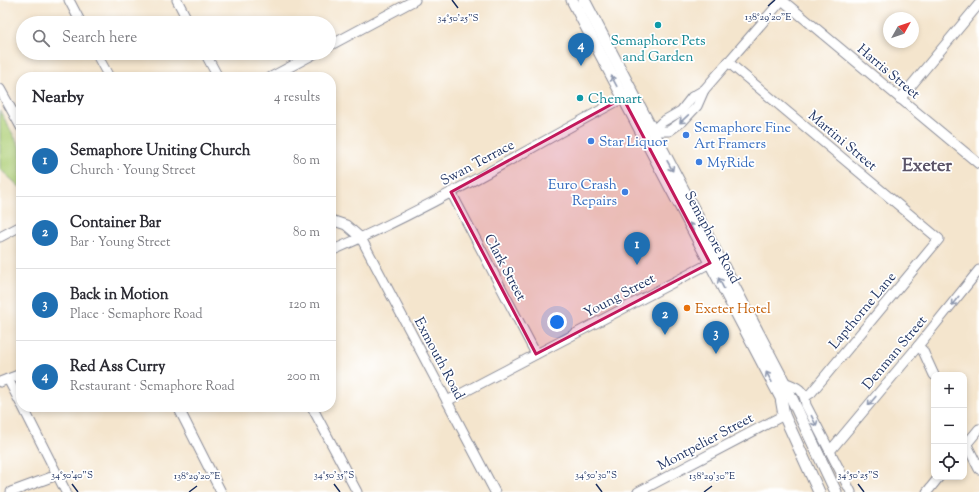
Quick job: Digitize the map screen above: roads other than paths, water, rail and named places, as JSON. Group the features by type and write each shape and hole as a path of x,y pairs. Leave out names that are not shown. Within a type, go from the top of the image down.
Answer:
{"main road":[{"name":"Semaphore Road","path":"572,0 592,29 628,95 653,131"},
{"name":"Semaphore Road","path":"584,0 592,29"},
{"name":"Semaphore Road","path":"628,95 636,121 656,150 714,261 781,398 784,415 819,492"},
{"path":"636,121 653,131 656,150"},
{"name":"Semaphore Road","path":"714,261 784,382 836,492"}],"street":[{"path":"69,0 77,16"},
{"path":"177,0 186,16"},
{"path":"336,42 414,0"},
{"path":"653,131 668,131 683,121 697,106 704,90 782,0"},
{"name":"Harris Street","path":"782,0 979,164"},
{"path":"900,99 979,4"},
{"path":"100,60 106,72"},
{"path":"209,60 215,72"},
{"path":"280,72 303,60"},
{"name":"Martini Street","path":"728,62 939,239"},
{"path":"0,89 16,119"},
{"path":"653,131 662,122 681,111 692,97 704,90"},
{"name":"Swan Terrace","path":"336,248 361,238 451,192 628,95"},
{"path":"656,150 669,134 668,131"},
{"name":"Clark Street","path":"451,192 536,354"},
{"path":"336,222 346,225 361,238"},
{"path":"0,237 16,229"},
{"name":"Exmouth Road","path":"361,238 495,492"},
{"name":"Lapthorne Lane","path":"805,397 810,393 939,239"},
{"name":"Young Street","path":"447,401 714,261"},
{"name":"Denman Street","path":"830,451 918,346 979,270"},
{"path":"918,346 923,351 933,372"},
{"path":"16,376 4,380 16,397"},
{"path":"784,382 799,387 805,397 806,405 851,492"},
{"path":"25,412 66,492"},
{"path":"181,412 221,492"},
{"path":"315,412 357,492"},
{"name":"Montpelier Street","path":"638,492 784,415"},
{"path":"967,441 979,429"},
{"path":"818,455 825,442"},
{"path":"966,444 979,469"},
{"path":"11,492 57,475"},
{"path":"927,492 937,480"}],"place":[{"name":"Semaphore Pets and Garden","path":"658,25"},
{"name":"Red Ass Curry","path":"581,66"},
{"name":"Chemart","path":"580,98"},
{"name":"Semaphore Fine Art Framers","path":"686,135"},
{"name":"Star Liquor","path":"591,141"},
{"name":"MyRide","path":"699,162"},
{"name":"Euro Crash Repairs","path":"625,192"},
{"name":"Semaphore Uniting Church","path":"637,265"},
{"name":"Exeter Hotel","path":"687,308"},
{"name":"Container Bar","path":"665,335"},
{"name":"Back in Motion","path":"716,354"}],"district":[{"name":"Exeter","path":"927,165"}]}
